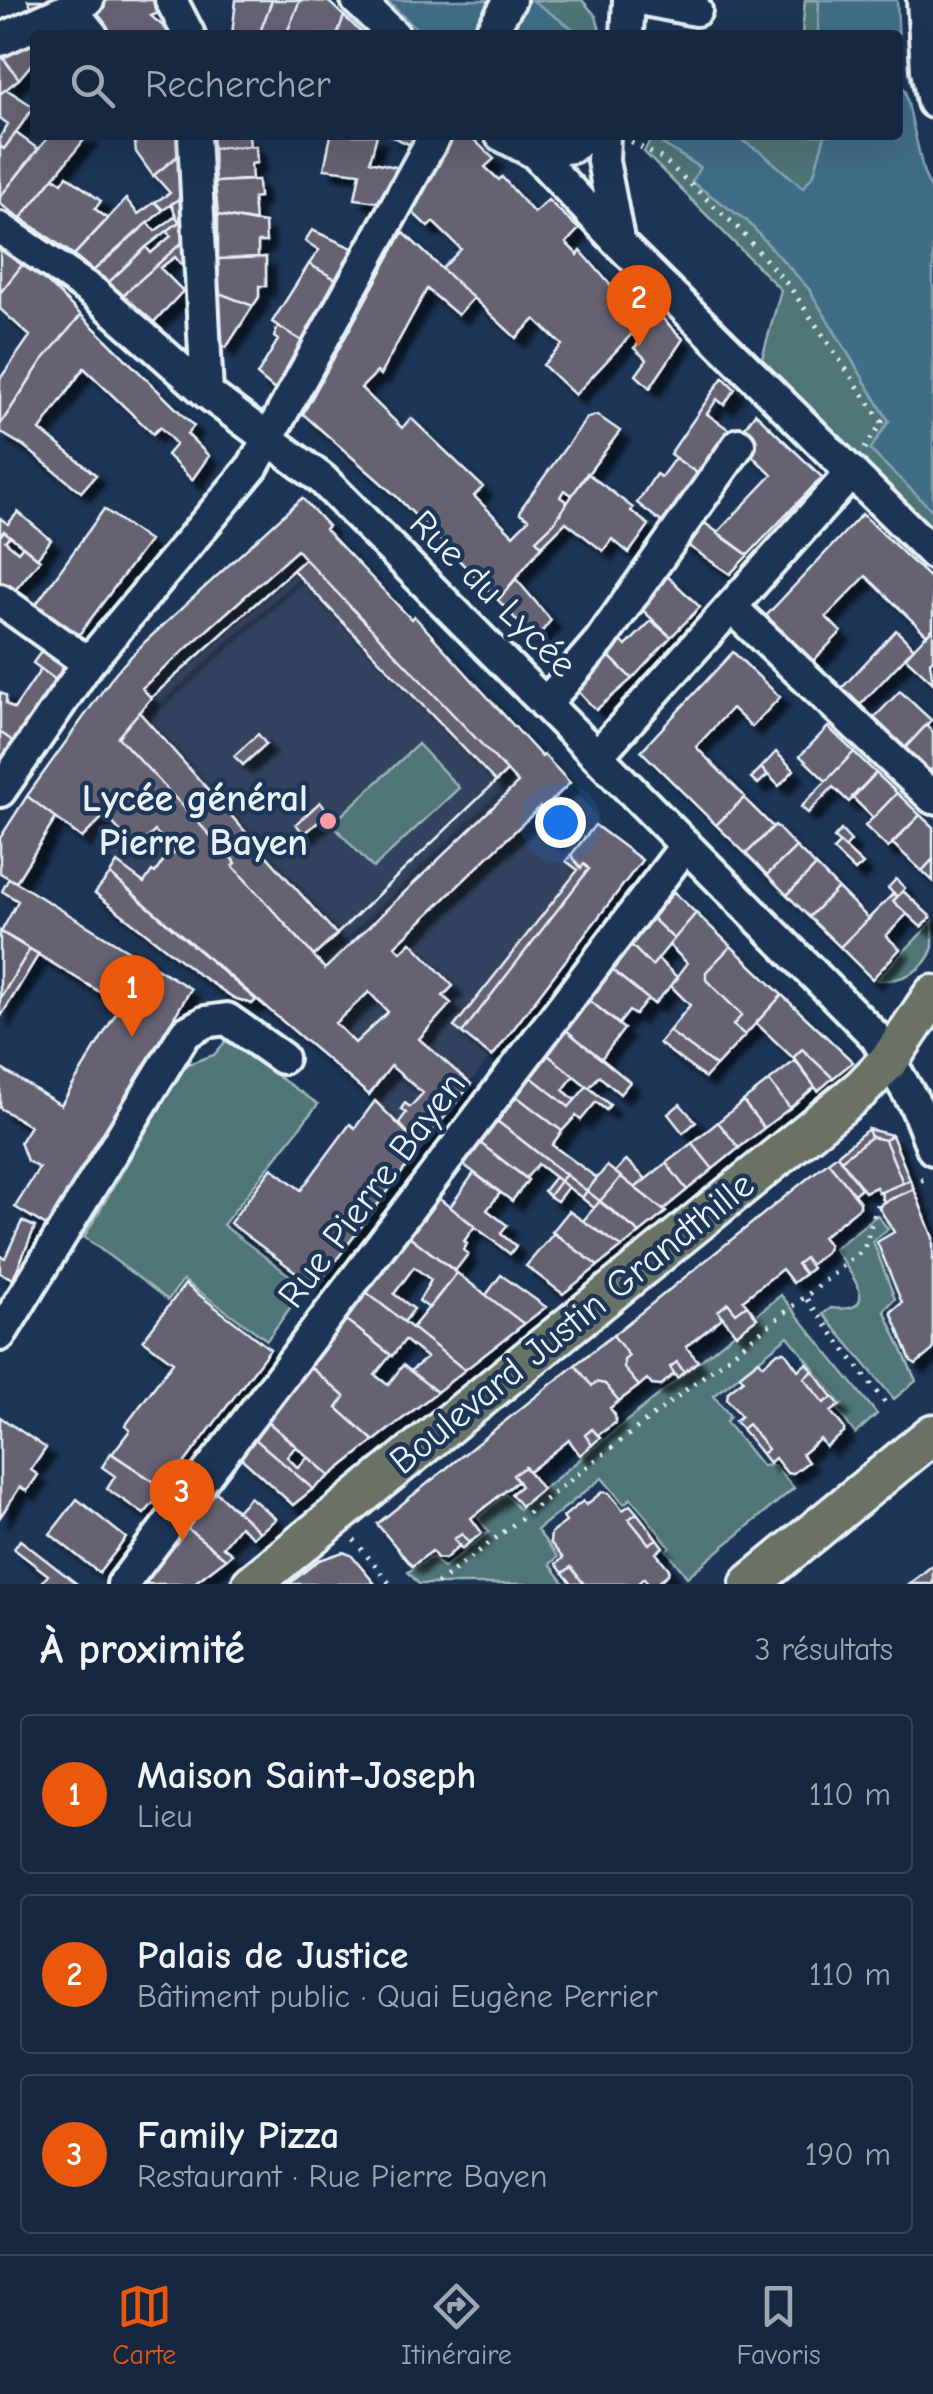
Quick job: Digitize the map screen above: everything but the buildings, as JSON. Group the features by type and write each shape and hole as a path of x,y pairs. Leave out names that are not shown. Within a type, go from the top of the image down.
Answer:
{"main road":[{"name":"Boulevard Justin Grandthille","path":"252,1584 862,1088 890,1059 933,995"},
{"path":"750,1584 933,1434"}],"street":[{"path":"171,0 186,30"},
{"path":"357,0 389,30"},
{"path":"492,30 510,0"},
{"path":"627,30 628,0"},
{"path":"644,0 696,10"},
{"path":"923,0 933,102"},
{"path":"0,40 79,4 90,30"},
{"path":"194,140 206,393"},
{"path":"0,790 88,663 253,466 432,140"},
{"path":"510,140 534,153 618,242 862,465 933,553"},
{"path":"534,153 572,147 581,140"},
{"path":"604,140 603,161 618,242"},
{"name":"Rue du Lycée","path":"2,233 93,292 206,393 322,478 876,1037 916,1106 933,1150"},
{"path":"546,704 600,641 739,444"},
{"path":"598,756 862,465"},
{"path":"0,600 88,663"},
{"path":"730,608 933,798"},
{"name":"Rue Pierre Bayen","path":"123,1584 686,844"},
{"path":"0,1335 184,1033 206,1022 227,1018 282,1058"}],"path":[{"path":"622,140 643,146 663,159 736,226 790,287 882,422 864,451 862,465"},
{"path":"912,1184 933,1176"},
{"path":"437,1584 864,1249 882,1197"},
{"path":"804,1297 886,1404"},
{"path":"348,1532 390,1584"}],"shaded area":[{"path":"386,0 532,0 574,30 418,30"},
{"path":"819,0 897,0 898,30 818,30"},
{"path":"903,87 924,174 933,193 933,511 870,450 889,421 809,289 747,221 692,182 700,167 656,140 741,140 803,188 814,174 824,140 903,140"},
{"name":"Lycée général Pierre Bayen","path":"302,498 328,526 326,529 411,618 414,616 541,757 544,755 570,783 568,786 596,814 595,825 642,860 421,1147 369,1095 110,874 117,863 27,796 116,672"}],"green space":[{"path":"532,0 582,0 596,16 600,30 574,30"},
{"path":"805,0 819,0 818,30 802,30"},
{"path":"650,140 657,140 700,168 692,182 747,221 809,289 889,421 933,510 933,534 761,362 781,290 644,152"},
{"path":"741,140 824,140 814,174 803,188"},
{"path":"418,744 459,788 373,868 332,824"},
{"path":"933,921 933,947 924,963 903,977 877,980"},
{"path":"226,1041 318,1104 223,1225 305,1287 267,1340 183,1280 168,1300 84,1237 185,1065 214,1055"},
{"path":"877,1215 888,1229 873,1241 895,1299 884,1310 916,1381 894,1399 823,1314 831,1308 857,1304 858,1288 834,1249"},
{"path":"781,1295 877,1414 855,1434 838,1410 843,1405 788,1336 714,1396 730,1416 726,1422 762,1466 774,1465 794,1488 687,1577 666,1550 670,1547 631,1498 624,1504 602,1478 537,1530 558,1557 550,1564 565,1584 419,1584 408,1572 432,1557 443,1568 489,1532 478,1518 506,1494 519,1509"}],"place":[{"name":"Palais de Justice","path":"639,347"},
{"name":"Lycée général Pierre Bayen","path":"328,821"},
{"name":"Maison Saint-Joseph","path":"132,1037"},
{"name":"Family Pizza","path":"182,1541"}]}
